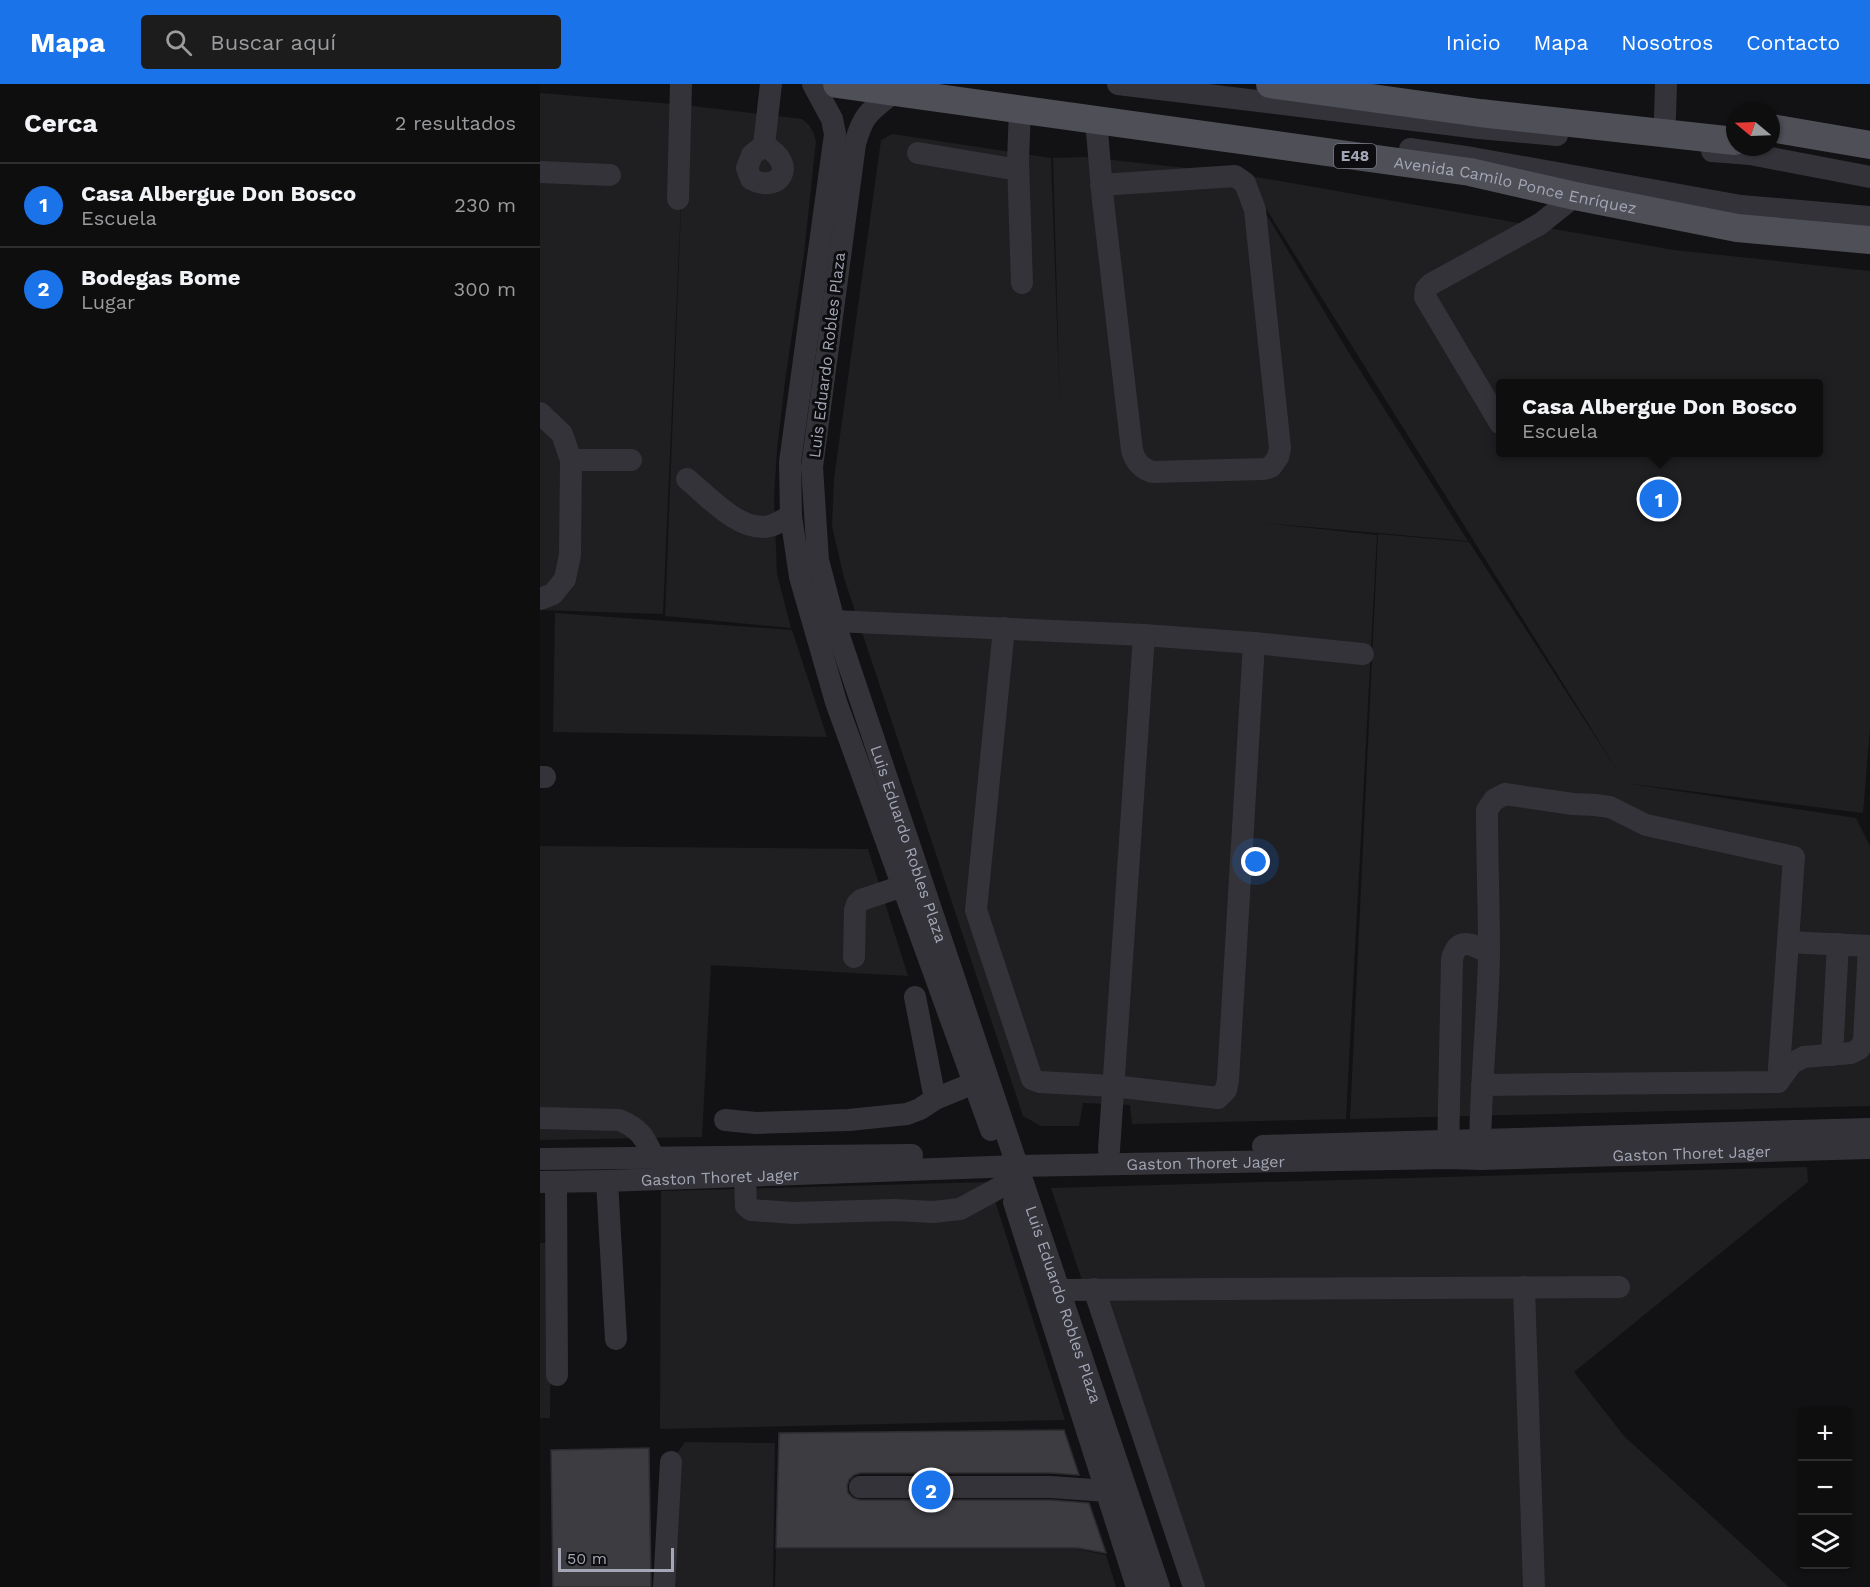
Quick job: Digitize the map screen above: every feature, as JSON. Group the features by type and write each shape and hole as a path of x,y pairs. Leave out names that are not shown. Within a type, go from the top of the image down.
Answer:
{"main road":[{"name":"Avenida Camilo Ponce Enríquez","path":"837,84 1470,172 1575,196 1737,228 1870,240"},
{"path":"1270,84 1365,89 1726,123"},
{"path":"1339,89 1480,113 1726,140"},
{"path":"1780,130 1870,145"},
{"path":"1780,147 1870,160"}],"street":[{"path":"678,199 681,84"},
{"path":"764,145 771,84"},
{"name":"Luis Eduardo Robles Plaza","path":"813,84 832,119 835,134 790,462 791,516 800,577 836,702 974,1083 1060,1290 1116,1489 1137,1587"},
{"name":"Avenida Camilo Ponce Enríquez","path":"930,84 1472,158 1741,206 1870,217"},
{"path":"1118,84 1479,128 1750,154 1870,177"},
{"path":"1665,117 1666,84"},
{"name":"Luis Eduardo Robles Plaza","path":"894,92 867,113 860,126 855,144 812,467 818,560 834,621 1116,1489 1160,1587"},
{"path":"1020,109 1018,170 1022,283"},
{"path":"1096,120 1101,185 1135,459 1146,470 1152,472 1271,467 1280,448 1255,210 1245,183 1235,176 1101,185"},
{"path":"918,153 1018,170"},
{"path":"540,172 610,175"},
{"path":"1496,416 1425,297 1426,289 1431,284 1540,224 1575,196"},
{"path":"540,413 562,434 571,460 570,555 565,579 553,594 540,599"},
{"path":"571,460 632,460"},
{"path":"687,479 740,522 753,527 770,526 791,516"},
{"path":"834,621 1144,635 1363,654"},
{"path":"1004,628 976,910 1032,1079 1039,1082 1113,1086 1218,1098 1226,1090 1230,1056 1254,643"},
{"path":"1109,1150 1144,635"},
{"path":"1480,1150 1489,953 1487,810 1494,800 1505,794 1610,807 1646,825 1794,857 1778,1082"},
{"path":"854,957 857,904 861,900 903,886"},
{"path":"1778,1082 1792,1063 1804,1057 1851,1053 1859,1049 1863,1041 1869,946 1788,942"},
{"path":"1448,1149 1452,958 1454,950 1460,945 1467,944 1489,953"},
{"path":"1832,1055 1838,945"},
{"path":"915,997 935,1099"},
{"path":"1482,1085 1778,1082"},
{"path":"725,1120 756,1123 849,1120 907,1114 935,1099 974,1083"},
{"path":"540,1118 619,1120 630,1124 644,1136 654,1158"},
{"name":"Gaston Thoret Jager","path":"1480,1150 1870,1129"},
{"name":"Gaston Thoret Jager","path":"540,1159 654,1158 1009,1164 1109,1150 1870,1148"},
{"name":"Gaston Thoret Jager","path":"548,1182 1448,1149"},
{"path":"745,1176 746,1206 751,1210 793,1213 895,1210 933,1212 960,1209 1009,1164"},
{"path":"607,1181 616,1339"},
{"path":"548,1182 557,1375"},
{"path":"1524,1287 1534,1587"},
{"path":"1060,1290 1619,1287"},
{"path":"1094,1289 1194,1587"},
{"path":"664,1587 671,1462"},
{"path":"860,1487 1116,1489"}],"shaded area":[{"path":"540,93 685,105 802,119 813,132 816,141 804,254 785,381 774,499 777,574 791,628 665,616 684,134 663,614 540,610"},
{"path":"892,134 1051,158 1060,407 1053,158 1085,157 1232,173 1246,180 1349,353 1468,541 1263,523 1377,535 1346,1119 1132,1124 1130,1105 1083,1103 1079,1126 1041,1126 1023,1116 844,578 832,526 834,479 881,140"},
{"path":"1245,175 1674,250 1870,271 1870,728 1863,813 1625,783 1856,818 1870,846 1870,1106 1350,1119 1378,534 1469,542 1619,773"},
{"path":"555,613 792,630 827,737 553,732"},
{"path":"540,846 868,849 908,976 711,965 702,1137 540,1140"},
{"path":"1807,1167 1808,1182 1574,1372 1624,1436 1789,1587 1185,1587 1051,1188"},
{"path":"989,1182 1065,1420 660,1429 661,1191"},
{"path":"540,1243 552,1243 550,1418 540,1418"},
{"path":"685,1442 775,1443 773,1587 670,1587 671,1462"},
{"path":"776,1549 1077,1549 1106,1555 1116,1587 775,1587"}],"building":[{"path":"1064,1430 1079,1475 860,1473 849,1480 848,1493 860,1500 1051,1500 1089,1503 1106,1553 1078,1548 776,1548 779,1433"},
{"path":"649,1448 651,1587 553,1587 551,1450"}],"place":[{"name":"Casa Albergue Don Bosco","path":"1659,499"},
{"name":"Bodegas Bome","path":"931,1490"}]}
